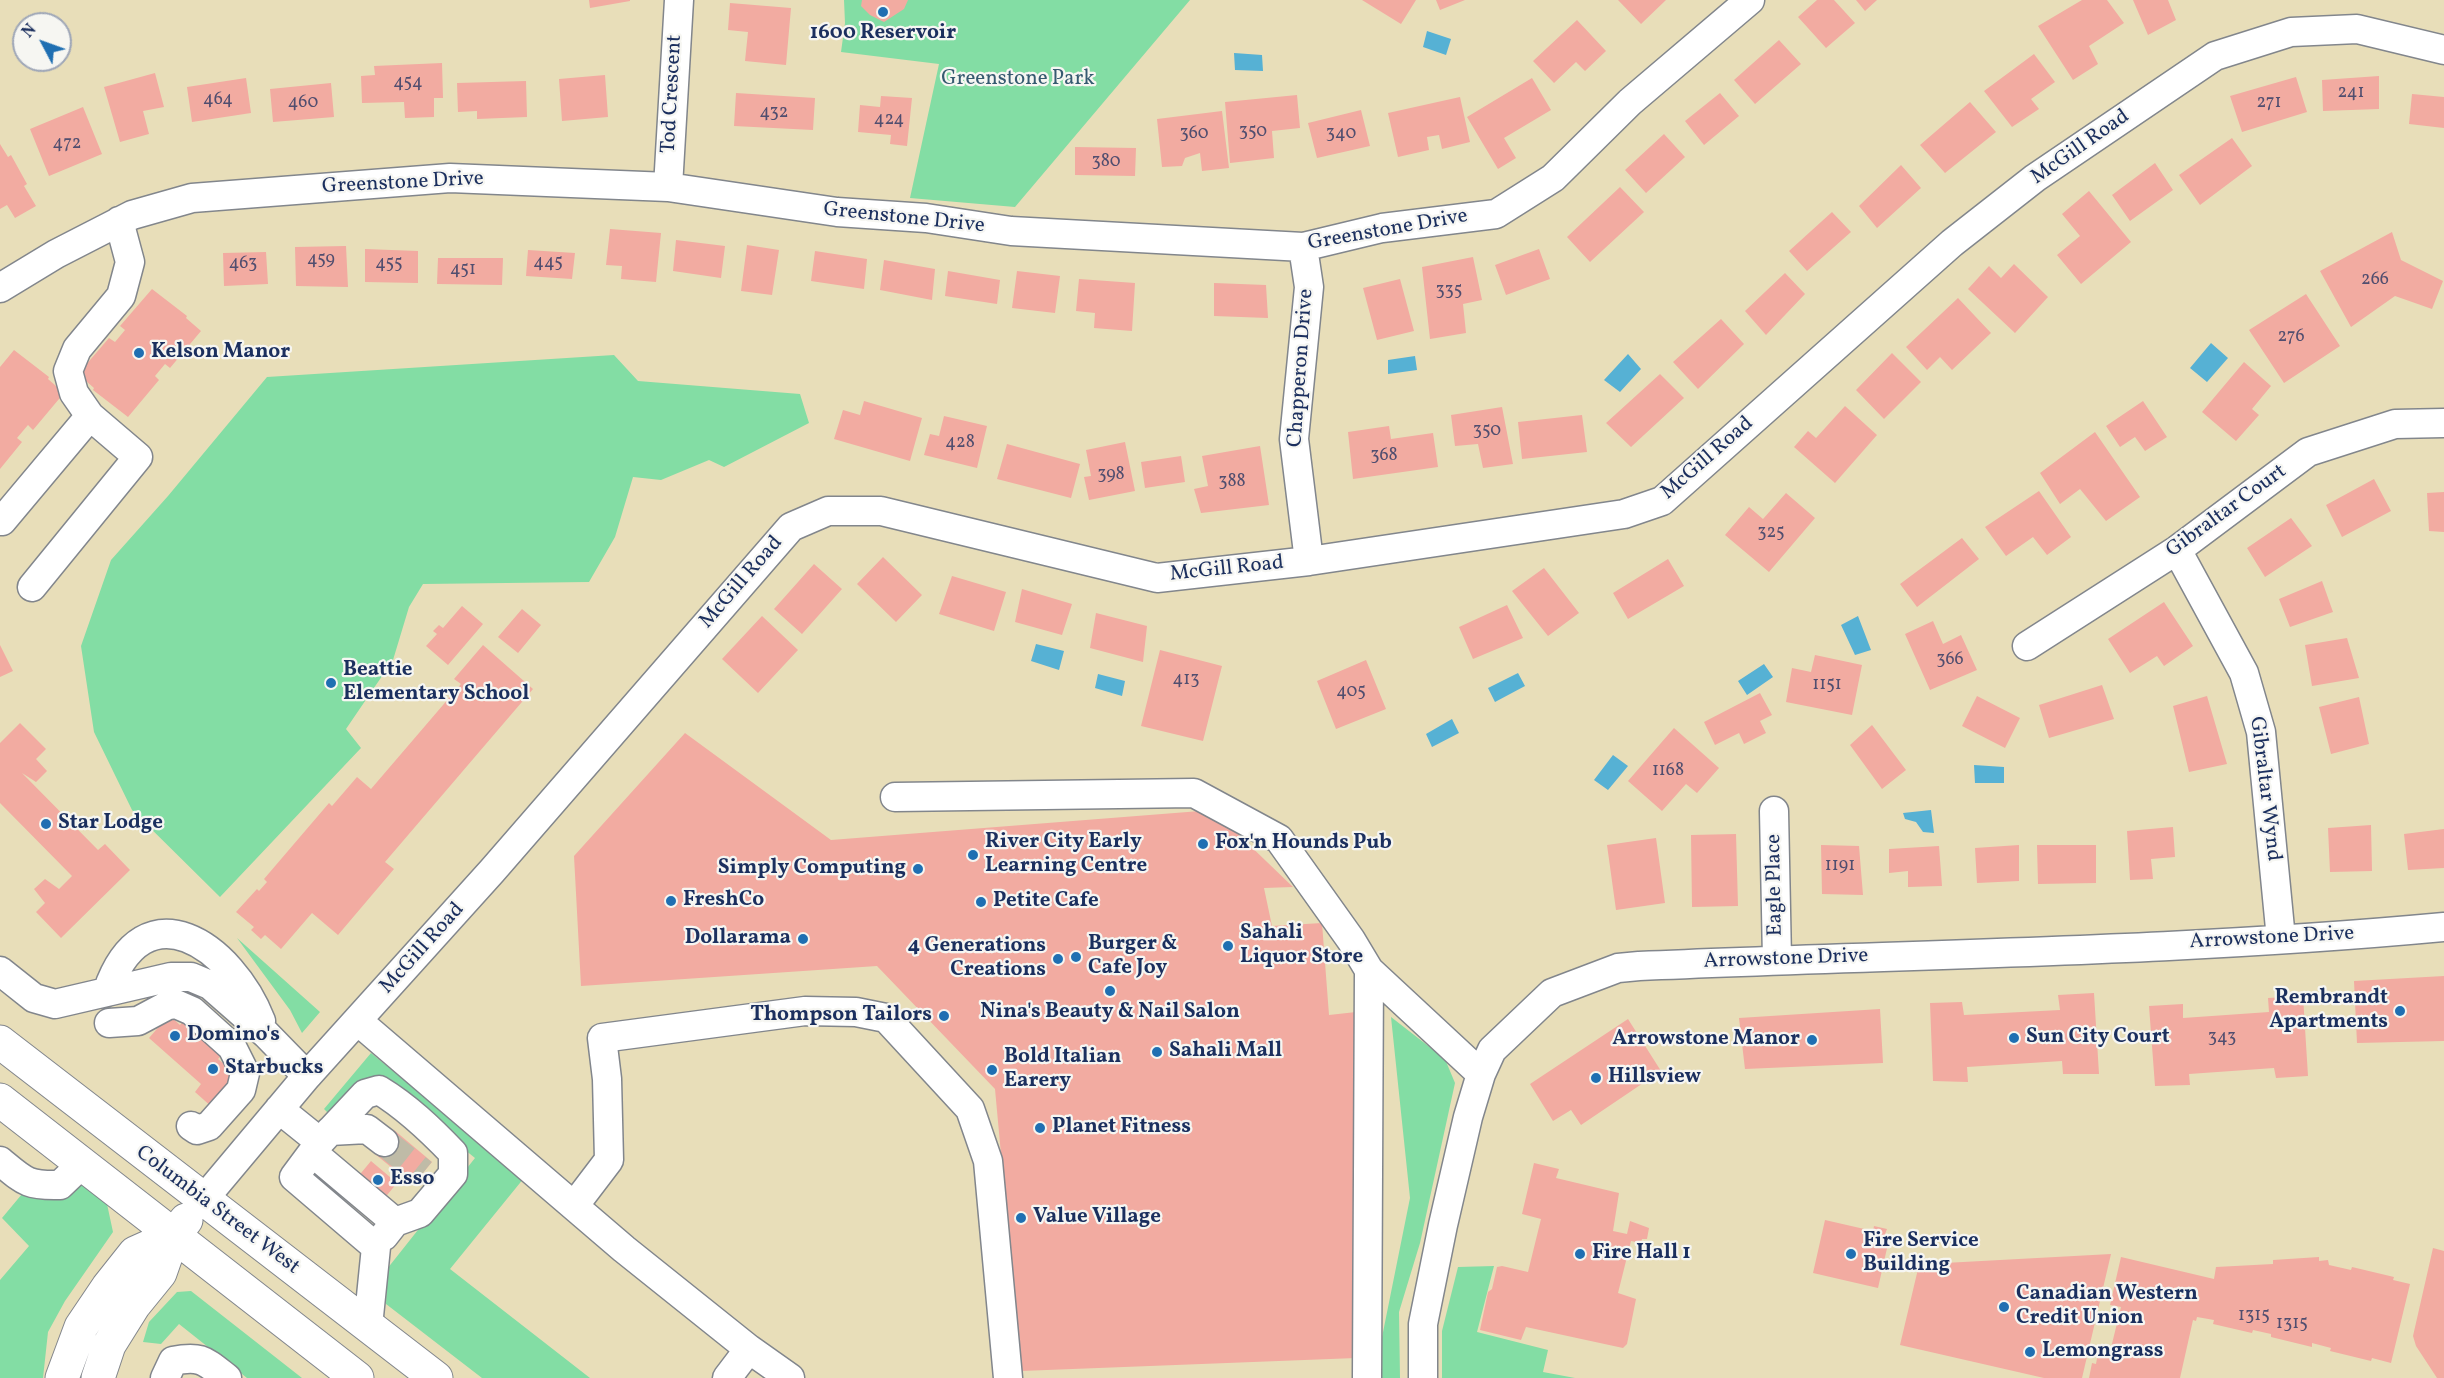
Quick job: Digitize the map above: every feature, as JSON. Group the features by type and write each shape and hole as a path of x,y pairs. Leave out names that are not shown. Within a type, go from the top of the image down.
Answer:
{"main road":[{"name":"Columbia Street West","path":"0,1042 436,1378"},
{"path":"0,1100 357,1378"},
{"name":"McGill Road","path":"98,1378 109,1344 134,1305 160,1273 173,1236 203,1200"},
{"name":"McGill Road","path":"62,1378 81,1327 108,1287 135,1253 173,1236"}],"street":[{"name":"Tod Crescent","path":"668,187 679,0"},
{"name":"Greenstone Drive","path":"0,288 56,254 119,221 132,215 192,198 450,178 668,187 837,212 926,218 1011,231 1303,247 1382,228 1496,214 1553,178 1630,102 1750,0"},
{"name":"McGill Road","path":"203,1200 307,1076 500,863 791,527 828,510 881,511 1157,578 1309,561 1624,514 1662,501 1952,243 2035,178 2215,56 2291,32 2357,29 2444,50"},
{"path":"32,587 138,456 90,416 74,393 68,371 77,349 121,296 130,262 119,221"},
{"name":"Chapperon Drive","path":"1303,247 1309,287 1294,439 1309,561"},
{"path":"2,521 90,416"},
{"name":"Gibraltar Court","path":"2027,646 2176,550 2308,452 2395,424 2444,423"},
{"name":"Gibraltar Wynd","path":"2176,550 2244,673 2262,732 2281,939"},
{"path":"895,797 1194,793 1279,838 1351,940 1369,970 1481,1074"},
{"name":"Eagle Place","path":"1774,811 1777,960"},
{"name":"Arrowstone Drive","path":"1423,1378 1422,1324 1468,1118 1481,1074 1492,1050 1552,993 1618,968 2338,937 2444,927"},
{"path":"107,992 121,959 134,946 151,937 179,935 197,942 212,952 232,971 258,1012 266,1034"},
{"path":"1367,1378 1369,970"},
{"path":"0,971 34,998 55,1004 171,977 191,977 210,985 266,1034 307,1076"},
{"path":"109,1023 138,1021 168,1005 176,1004 192,1011 232,1047 245,1073 241,1090 209,1126 197,1130 191,1126"},
{"path":"574,1206 609,1160 607,1079 602,1038 805,1011 856,1012 886,1018 970,1109 988,1161 1008,1378"},
{"path":"358,1022 574,1206 749,1349 790,1378"},
{"path":"368,1326 376,1247 395,1222 420,1213 432,1180 453,1174 453,1153 434,1132 399,1102 379,1090 365,1094 321,1142 294,1177 376,1247"},
{"path":"279,1109 321,1142 395,1222"},
{"path":"321,1142 367,1129 384,1142"},
{"path":"3,1170 26,1182 42,1186 60,1185 81,1165"},
{"path":"727,1378 749,1349"},
{"path":"169,1369 192,1357 210,1365 227,1378"}],"green space":[{"name":"Greenstone Park","path":"844,0 1190,0 1015,207 910,198 939,64 841,52 845,23"},
{"name":"Beattie Elementary School","path":"614,355 638,381 800,394 809,423 724,467 709,460 661,480 633,477 615,537 589,582 423,584 409,607 393,660 346,729 361,748 220,897 132,810 94,732 81,646 111,560 168,496 267,377"},
{"path":"237,938 320,1012 302,1033 290,1010"},
{"path":"1391,1017 1445,1059 1455,1083 1420,1243 1399,1312 1400,1378 1376,1378 1375,1372 1410,1198"},
{"path":"371,1053 524,1178 450,1269 590,1378 482,1378 386,1304 387,1269 475,1158 377,1079 328,1113 324,1109"},
{"path":"84,1183 107,1204 113,1232 65,1301 48,1332 43,1378 0,1378 0,1280 29,1246 2,1218 22,1194"},
{"path":"1494,1266 1477,1332 1548,1350 1543,1372 1575,1378 1442,1378 1442,1331 1458,1267"},
{"path":"191,1291 302,1378 247,1378 179,1324 161,1344 143,1342 149,1322 177,1292"}],"water":[{"path":"1427,31 1451,39 1446,55 1423,47"},
{"path":"1234,53 1262,55 1263,71 1235,70"},
{"path":"2211,343 2228,358 2207,382 2190,368"},
{"path":"1628,354 1641,369 1620,392 1604,380"},
{"path":"1415,356 1417,370 1388,374 1388,360"},
{"path":"1858,616 1871,650 1855,655 1841,625"},
{"path":"1036,644 1064,651 1059,670 1031,661"},
{"path":"1764,664 1773,677 1747,695 1738,681"},
{"path":"1518,673 1525,686 1495,702 1488,688"},
{"path":"1098,674 1125,681 1122,696 1095,688"},
{"path":"1452,719 1459,733 1432,747 1426,734"},
{"path":"1613,755 1628,766 1608,790 1594,780"},
{"path":"1974,765 2004,767 2004,783 1975,783"},
{"path":"1931,810 1934,833 1923,832 1916,822 1905,819 1903,813"}],"building":[{"path":"589,0 630,0 630,1 590,8"},
{"name":"1600 Reservoir","path":"862,0 908,0 904,9 884,22 870,15 861,6"},
{"path":"1362,0 1416,0 1401,24"},
{"path":"1436,0 1465,0 1440,10"},
{"path":"1618,0 1666,0 1641,24"},
{"path":"1817,0 1834,0 1855,23 1826,48 1798,17"},
{"path":"1856,0 1877,0 1865,11"},
{"path":"2082,0 2107,0 2124,23 2089,46 2098,64 2073,80 2038,26"},
{"path":"2133,0 2168,0 2176,20 2148,35"},
{"path":"730,3 791,8 786,65 745,61 748,32 728,30"},
{"path":"1577,20 1606,51 1585,71 1576,62 1554,83 1533,61"},
{"path":"1779,40 1801,64 1755,104 1734,80"},
{"path":"2034,54 2055,82 2031,99 2039,109 2012,127 1984,91"},
{"path":"442,63 443,98 434,98 434,117 405,118 404,102 362,103 361,76 375,75 374,66"},
{"path":"155,73 164,107 143,111 149,134 120,142 104,87"},
{"path":"605,75 608,117 562,121 559,79"},
{"path":"2379,76 2379,109 2323,111 2322,80"},
{"path":"2296,77 2307,112 2242,132 2230,96"},
{"path":"246,78 251,113 192,122 187,87"},
{"path":"1532,78 1551,110 1504,138 1516,158 1498,169 1467,117"},
{"path":"526,81 527,117 477,119 477,111 458,112 457,83"},
{"path":"331,83 334,117 273,122 270,89"},
{"path":"736,93 815,98 813,130 734,126"},
{"path":"1720,93 1739,116 1704,145 1685,121"},
{"path":"2412,94 2444,97 2444,128 2409,124"},
{"path":"1297,95 1300,128 1272,131 1274,158 1230,163 1225,102"},
{"path":"881,96 912,98 907,146 890,144 891,135 858,132 860,105 880,107"},
{"path":"1460,97 1470,142 1442,149 1439,135 1427,137 1429,150 1398,157 1388,113"},
{"path":"1970,102 1996,132 1945,173 1920,145"},
{"path":"83,107 102,154 49,176 30,129"},
{"path":"1361,110 1370,146 1317,158 1308,123"},
{"path":"1222,111 1229,168 1202,171 1200,153 1185,158 1182,166 1162,167 1157,119"},
{"path":"1664,134 1685,157 1646,193 1625,170"},
{"path":"2232,138 2252,166 2200,205 2179,175"},
{"path":"0,144 8,157 11,155 27,184 24,186 36,206 15,218 7,205 0,209"},
{"path":"1075,147 1136,148 1135,176 1075,175"},
{"path":"2155,163 2173,190 2130,221 2112,195"},
{"path":"1901,165 1921,188 1877,228 1859,206"},
{"path":"1620,187 1644,212 1590,262 1567,237"},
{"path":"2089,191 2131,242 2081,284 2057,255 2080,236 2062,214"},
{"path":"1832,212 1851,232 1807,271 1789,251"},
{"path":"610,229 661,233 656,282 621,279 622,266 606,265"},
{"path":"2392,232 2401,260 2443,281 2432,309 2395,296 2351,327 2320,271"},
{"path":"676,240 725,246 721,278 673,271"},
{"path":"747,245 779,250 772,295 741,291"},
{"path":"346,246 348,287 296,286 295,247"},
{"path":"365,249 418,251 418,283 365,282"},
{"path":"1539,249 1550,279 1506,295 1495,265"},
{"path":"528,250 575,253 572,279 526,276"},
{"path":"815,251 867,259 864,289 811,281"},
{"path":"266,252 268,284 224,286 223,253"},
{"path":"1473,257 1482,300 1463,304 1466,333 1430,339 1422,267"},
{"path":"438,258 503,258 502,285 437,284"},
{"path":"884,260 935,269 932,300 880,290"},
{"path":"2014,264 2048,297 2015,333 1968,289 1989,266 2001,278"},
{"path":"948,271 1000,280 997,304 945,296"},
{"path":"1017,271 1060,276 1055,313 1012,308"},
{"path":"1785,273 1805,294 1766,335 1745,311"},
{"path":"1079,279 1135,283 1132,331 1094,328 1095,313 1076,311"},
{"path":"1400,279 1414,331 1377,340 1363,288"},
{"path":"1214,283 1266,285 1268,318 1214,316"},
{"name":"Kelson Manor","path":"152,289 187,316 186,318 201,331 170,368 165,364 155,376 159,380 128,417 93,390 94,388 78,374 109,338 115,342 125,330 120,326"},
{"path":"2306,294 2340,346 2284,383 2249,330"},
{"path":"1958,298 1991,333 1952,370 1940,357 1927,370 1906,347"},
{"path":"1721,319 1744,344 1698,389 1673,362"},
{"path":"14,350 49,377 48,379 64,393 33,430 28,425 17,438 22,442 0,469 0,367"},
{"path":"1892,353 1921,382 1884,419 1856,390"},
{"path":"2244,362 2271,386 2252,409 2259,415 2236,441 2202,412"},
{"path":"1660,374 1684,398 1631,447 1606,423"},
{"path":"864,401 922,418 910,461 834,439 843,410 860,415"},
{"path":"2143,401 2167,437 2145,451 2135,437 2120,447 2106,426"},
{"path":"1845,406 1877,435 1835,483 1794,447 1808,431 1816,438"},
{"path":"1502,407 1513,464 1483,468 1478,444 1455,446 1451,415"},
{"path":"1582,415 1587,452 1522,459 1518,422"},
{"path":"944,416 987,426 977,468 924,455 930,434 939,436"},
{"path":"1389,426 1391,439 1433,433 1438,467 1353,479 1348,432"},
{"path":"2095,432 2140,497 2106,521 2080,489 2060,504 2040,473"},
{"path":"1125,442 1135,491 1089,500 1084,477 1091,476 1086,450"},
{"path":"1007,444 1080,464 1071,498 997,479"},
{"path":"1260,446 1269,505 1201,513 1194,489 1208,486 1202,456"},
{"path":"1181,456 1185,482 1145,488 1141,462"},
{"path":"2374,479 2391,511 2342,537 2326,505"},
{"path":"2039,491 2071,537 2047,555 2033,537 2006,556 1985,527"},
{"path":"2444,492 2444,532 2429,531 2427,493"},
{"path":"1786,493 1815,518 1769,572 1725,535 1749,507 1763,519"},
{"path":"2291,518 2312,546 2265,577 2247,548"},
{"path":"1962,538 1979,559 1917,607 1900,584"},
{"path":"883,557 922,595 896,622 857,584"},
{"path":"1668,559 1684,586 1628,619 1613,593"},
{"path":"814,564 842,589 802,634 774,609"},
{"path":"1544,568 1579,613 1548,636 1512,591"},
{"path":"952,576 1006,592 994,631 939,614"},
{"path":"2322,581 2333,612 2290,627 2279,599"},
{"path":"1022,589 1072,604 1062,635 1015,622"},
{"path":"2164,602 2193,646 2164,666 2157,656 2130,673 2108,639"},
{"path":"1507,605 1523,638 1473,659 1459,627"},
{"path":"462,606 483,624 448,665 426,646 437,634 433,631 439,625 443,628"},
{"path":"522,609 541,625 518,653 498,637"},
{"path":"1096,613 1147,626 1143,662 1090,648"},
{"path":"762,616 798,650 758,693 722,659"},
{"path":"1933,621 1943,644 1961,635 1977,670 1930,690 1905,634"},
{"path":"2347,638 2359,678 2312,686 2305,645"},
{"path":"0,645 13,671 0,677"},
{"path":"483,645 533,689 385,862 394,869 338,935 312,913 281,949 265,935 261,939 251,930 254,927 236,912 257,889 259,891 267,882 264,879 329,803 332,806 357,777 371,789 461,684 454,679"},
{"path":"1160,650 1222,666 1203,741 1141,726"},
{"path":"1815,655 1862,665 1852,715 1786,702 1792,668 1811,672"},
{"path":"1366,660 1386,709 1336,729 1317,681"},
{"path":"2102,685 2114,719 2049,738 2039,705"},
{"path":"1760,693 1772,715 1760,721 1766,733 1744,744 1739,733 1715,745 1704,722"},
{"path":"1977,696 2020,718 2005,748 1962,726"},
{"path":"2207,696 2227,764 2189,772 2173,706"},
{"path":"2359,697 2369,744 2331,754 2319,707"},
{"name":"Star Lodge","path":"20,723 46,749 36,759 47,771 36,782 22,773 98,850 105,844 130,870 61,938 36,912 45,903 34,889 45,879 59,889 72,876 0,803 0,743"},
{"path":"1872,725 1906,770 1882,789 1850,745"},
{"path":"1674,728 1719,768 1697,793 1686,784 1662,811 1628,781"},
{"name":"Sahali Mall","path":"685,733 831,840 1213,810 1293,887 1264,888 1272,926 1322,923 1329,1015 1356,1012 1356,1358 1021,1371 995,1089 877,966 581,986 574,856"},
{"path":"2371,825 2372,871 2330,872 2328,828"},
{"path":"2173,827 2175,857 2151,859 2153,879 2130,880 2127,831"},
{"path":"2444,829 2444,868 2408,870 2404,834"},
{"path":"1736,834 1738,906 1692,907 1691,835"},
{"path":"1656,838 1665,903 1616,910 1607,845"},
{"path":"1821,845 1859,846 1863,895 1822,894"},
{"path":"2019,845 2019,881 1977,883 1975,848"},
{"path":"2037,845 2096,845 2096,883 2038,884"},
{"path":"1939,846 1942,886 1908,887 1908,871 1889,873 1889,849"},
{"name":"Rembrandt Apartments","path":"2444,976 2444,1041 2357,1043 2354,981"},
{"name":"Sun City Court","path":"2094,993 2099,1074 2063,1074 2062,1061 1967,1067 1968,1082 1933,1081 1930,1003 1962,1002 1964,1015 2060,1010 2058,995"},
{"path":"2303,996 2308,1076 2276,1078 2274,1068 2189,1074 2190,1085 2155,1086 2149,1006 2183,1004 2183,1018 2269,1012 2268,998"},
{"name":"Arrowstone Manor","path":"1880,1009 1883,1063 1745,1069 1739,1018"},
{"path":"169,1015 180,1025 187,1017 226,1051 218,1059 235,1073 234,1081 213,1108 195,1092 201,1084 149,1038"},
{"name":"Hillsview","path":"1628,1019 1661,1071 1581,1125 1571,1110 1553,1121 1530,1084"},
{"path":"394,1130 432,1162 413,1185 375,1154"},
{"path":"371,1161 397,1183 369,1217 342,1196"},
{"name":"Fire Hall 1","path":"1534,1163 1559,1169 1556,1178 1619,1193 1613,1231 1627,1234 1630,1221 1649,1228 1647,1239 1642,1239 1641,1243 1631,1241 1618,1293 1636,1299 1627,1344 1623,1348 1526,1327 1521,1340 1480,1330 1488,1292 1492,1289 1497,1267 1528,1272 1541,1219 1522,1214"},
{"name":"Fire Service Building","path":"1825,1220 1873,1231 1874,1226 1887,1229 1885,1234 1890,1235 1878,1288 1813,1273"},
{"path":"2433,1248 2444,1251 2444,1378 2437,1378 2416,1346 2413,1336"},
{"name":"Canadian Western Credit Union","path":"2111,1254 2082,1378 2044,1378 1900,1345 1918,1269 1925,1268 1926,1264"},
{"path":"2121,1257 2214,1279 2216,1267 2273,1264 2273,1260 2319,1257 2319,1261 2328,1260 2329,1265 2351,1270 2352,1267 2394,1277 2393,1280 2410,1284 2391,1363 2372,1358 2371,1361 2330,1351 2331,1348 2312,1343 2312,1347 2253,1330 2252,1333 2213,1324 2214,1320 2197,1317 2196,1321 2193,1320 2180,1378 2089,1378 2092,1363 2096,1364 2098,1353 2109,1356 2121,1307 2110,1305"}],"tunnel":[{"path":"384,1142 423,1173"}],"place":[{"name":"1600 Reservoir","path":"883,12"},
{"name":"Kelson Manor","path":"139,353"},
{"name":"Beattie Elementary School","path":"331,683"},
{"name":"Star Lodge","path":"46,824"},
{"name":"Fox'n Hounds Pub","path":"1203,844"},
{"name":"River City Early Learning Centre","path":"973,855"},
{"name":"Simply Computing","path":"918,869"},
{"name":"FreshCo","path":"671,901"},
{"name":"Petite Cafe","path":"981,902"},
{"name":"Dollarama","path":"803,939"},
{"name":"Sahali Liquor Store","path":"1228,946"},
{"name":"Burger & Cafe Joy","path":"1076,957"},
{"name":"4 Generations Creations","path":"1058,959"},
{"name":"Nina's Beauty & Nail Salon","path":"1110,991"},
{"name":"Rembrandt Apartments","path":"2400,1011"},
{"name":"Thompson Tailors","path":"944,1016"},
{"name":"Domino's","path":"175,1036"},
{"name":"Sun City Court","path":"2014,1038"},
{"name":"Arrowstone Manor","path":"1812,1040"},
{"name":"Sahali Mall","path":"1157,1052"},
{"name":"Starbucks","path":"213,1069"},
{"name":"Bold Italian Earery","path":"992,1070"},
{"name":"Hillsview","path":"1596,1078"},
{"name":"Planet Fitness","path":"1040,1128"},
{"name":"Esso","path":"378,1180"},
{"name":"Value Village","path":"1021,1218"},
{"name":"Fire Hall 1","path":"1580,1254"},
{"name":"Fire Service Building","path":"1851,1254"},
{"name":"Canadian Western Credit Union","path":"2004,1307"},
{"name":"Lemongrass","path":"2030,1352"}]}
